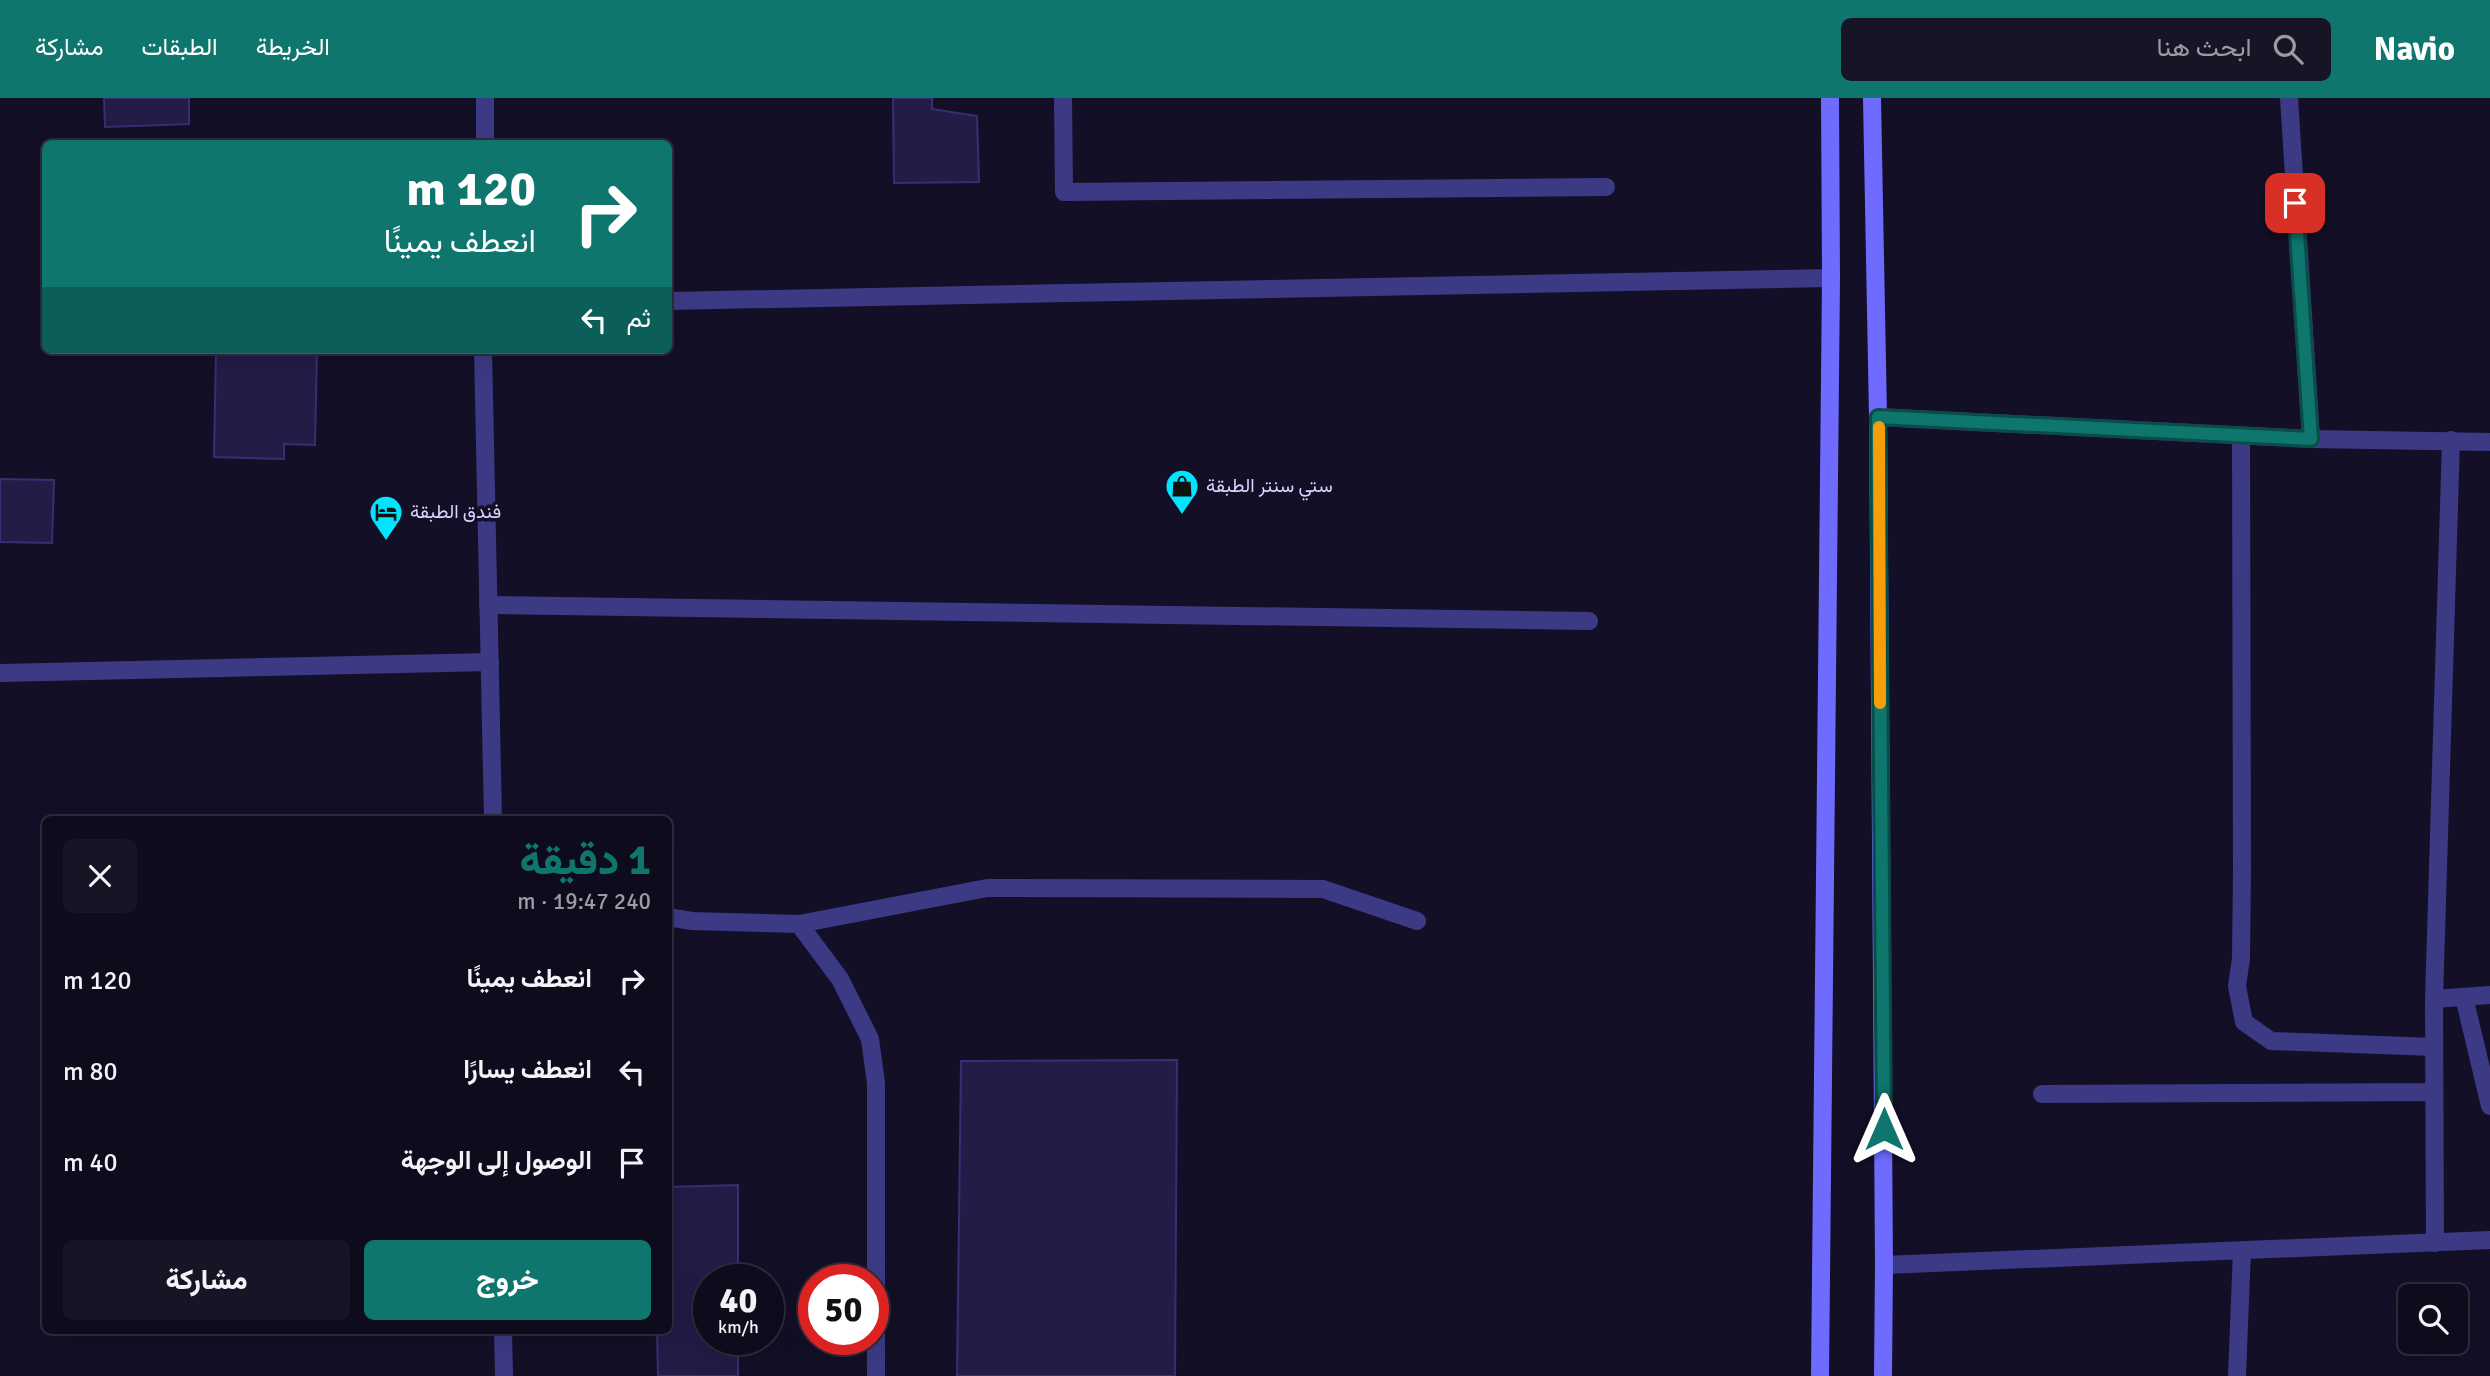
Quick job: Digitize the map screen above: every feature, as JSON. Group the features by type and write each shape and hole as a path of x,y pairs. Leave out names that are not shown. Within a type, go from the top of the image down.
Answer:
{"main road":[{"path":"1820,1376 1831,278 1830,98"},
{"path":"1872,98 1878,417 1883,1376"}],"street":[{"path":"485,98 485,140"},
{"path":"1063,98 1064,192 1606,187"},
{"path":"2289,98 2311,439"},
{"path":"672,301 1831,278"},
{"path":"484,354 493,816"},
{"path":"1878,417 2311,439 2490,442"},
{"path":"2241,435 2242,870 2241,959 2237,986 2244,1021 2270,1041 2434,1047"},
{"path":"2435,1243 2434,999 2451,440"},
{"path":"488,606 1589,621"},
{"path":"0,673 490,662"},
{"path":"672,918 692,921 799,924 987,888 1323,889 1417,921"},
{"path":"799,924 839,979 870,1039 876,1083 876,1376"},
{"path":"2434,999 2490,995"},
{"path":"2464,997 2490,1106"},
{"path":"2042,1094 2434,1092"},
{"path":"1884,1265 2490,1240"},
{"path":"2237,1376 2242,1250"},
{"path":"503,1334 504,1376"}],"building":[{"path":"104,98 189,98 189,124 105,127"},
{"path":"893,98 932,98 932,109 977,116 979,182 894,183"},
{"path":"216,354 317,354 315,445 284,444 284,459 214,457"},
{"path":"0,479 54,480 52,543 0,542"},
{"path":"1177,1060 1175,1376 957,1376 961,1061"},
{"path":"738,1185 738,1264 693,1264 693,1355 738,1355 738,1376 658,1376 657,1334 672,1334 672,1187"}],"slow traffic":[{"path":"1879,427 1880,703"}],"place":[{"name":"ستي سنتر الطبقة","path":"1182,516"},
{"name":"فندق الطبقة","path":"386,542"}],"route":[{"path":"1884,1129 1878,417 2311,439 2295,203"}]}
